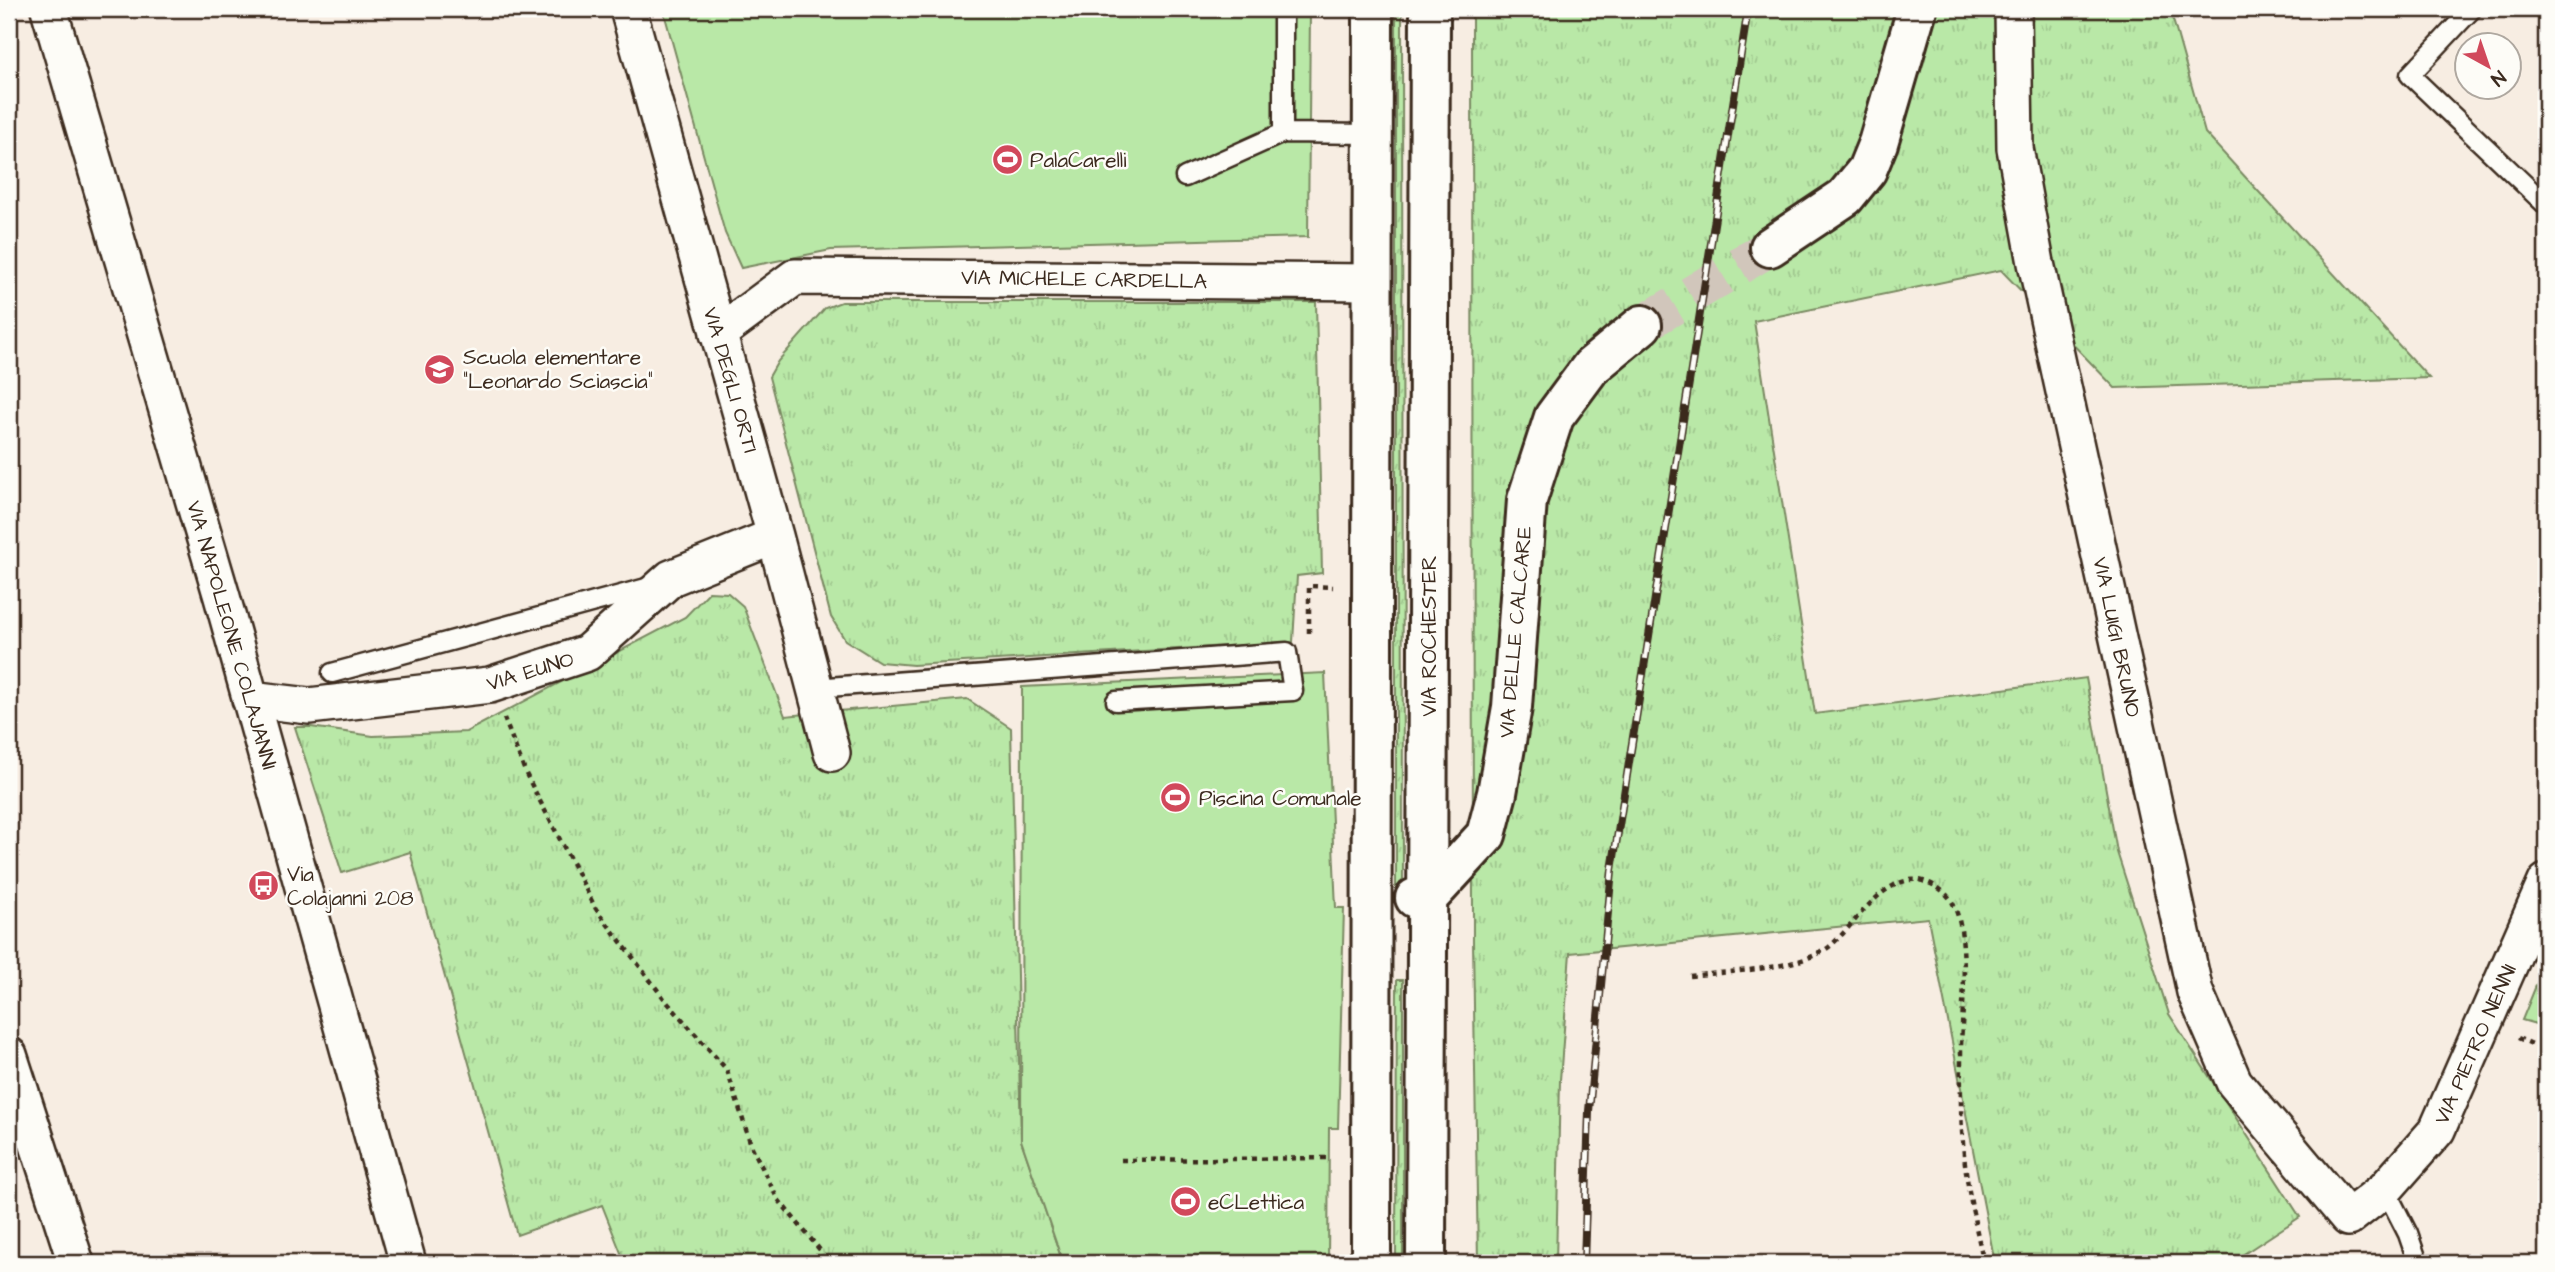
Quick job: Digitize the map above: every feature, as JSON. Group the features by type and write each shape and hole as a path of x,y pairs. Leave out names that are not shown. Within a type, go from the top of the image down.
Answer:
{"main road":[{"path":"1371,1263 1373,9"},
{"name":"VIA ROCHESTER","path":"1426,1263 1430,9"},
{"path":"1770,247 1845,197 1867,170 1878,143 1917,9"},
{"name":"VIA DELLE CALCARE","path":"1428,898 1486,835 1497,793 1512,707 1527,500 1554,417 1591,367 1642,325"},
{"path":"1372,898 1428,898"}],"street":[{"name":"VIA NAPOLEONE COLAJANNI","path":"49,9 250,699 408,1263"},
{"name":"VIA DEGLI ORTI","path":"628,9 775,536 832,753"},
{"name":"VIA LUIGI BRUNO","path":"2013,9 2017,161 2036,263 2195,992 2234,1082 2348,1218"},
{"name":"VIA MICHELE CARDELLA","path":"718,334 795,277 1373,282"},
{"name":"VIA EUNO","path":"250,699 309,706 490,685 587,653 671,578 775,536"},
{"name":"VIA PIETRO NENNI","path":"2348,1218 2385,1189 2437,1130 2546,882"},
{"path":"9,1055 76,1263"}],"lane":[{"path":"1283,9 1283,133"},
{"path":"2472,9 2410,75 2546,205"},
{"path":"1185,177 1283,133 1373,134"},
{"path":"332,673 667,583"},
{"path":"815,688 1287,652 1293,691 1116,701"},
{"path":"2385,1189 2408,1234 2418,1263"}],"path":[{"path":"1287,652 1309,652 1308,586 1372,588"},
{"path":"490,685 526,775 596,909 666,1001 727,1070 751,1145 777,1198 820,1250 823,1263"},
{"path":"1690,975 1799,962 1828,948 1885,892 1906,880 1931,883 1951,899 1962,940 1965,979 1961,1046 1963,1142 1973,1215 1984,1263"},
{"path":"1121,1160 1315,1157"}],"green space":[{"name":"PalaCarelli","path":"663,9 1310,9 1308,237 831,250 741,268 725,233"},
{"path":"1396,9 1402,9 1403,893 1396,893"},
{"path":"1472,9 2170,9 2205,133 2429,378 2115,388 2001,270 1754,321 1815,714 2086,678 2117,852 2169,1014 2300,1217 2230,1263 1995,1263 1928,918 1570,953 1560,1080 1556,1263 1478,1263 1473,941"},
{"path":"841,302 1316,302 1322,573 1297,576 1293,642 913,665 880,662 845,640 831,617 769,377 778,361 825,308"},
{"path":"709,592 728,593 743,606 785,716 967,699 1011,728 1021,1140 1063,1263 625,1263 602,1205 517,1235 410,852 342,873 295,727 373,736 466,732 685,617"},
{"name":"Piscina Comunale","path":"1325,673 1336,908 1344,908 1338,1128 1329,1128 1328,1263 1063,1263 1021,1140 1022,687"},
{"path":"2546,961 2546,1027 2522,1020"},
{"path":"1397,980 1403,980 1403,1263 1396,1263"}],"tunnel":[{"path":"1642,325 1770,247"}],"railway":[{"path":"1584,1263 1589,1111 1612,870 1748,9"}],"place":[{"name":"PalaCarelli","path":"1007,160"},
{"name":"Scuola elementare \"Leonardo Sciascia\"","path":"440,369"},
{"name":"Piscina Comunale","path":"1176,798"},
{"name":"Via Colajanni 208","path":"264,886"},
{"name":"eCLettica","path":"1185,1202"}]}
